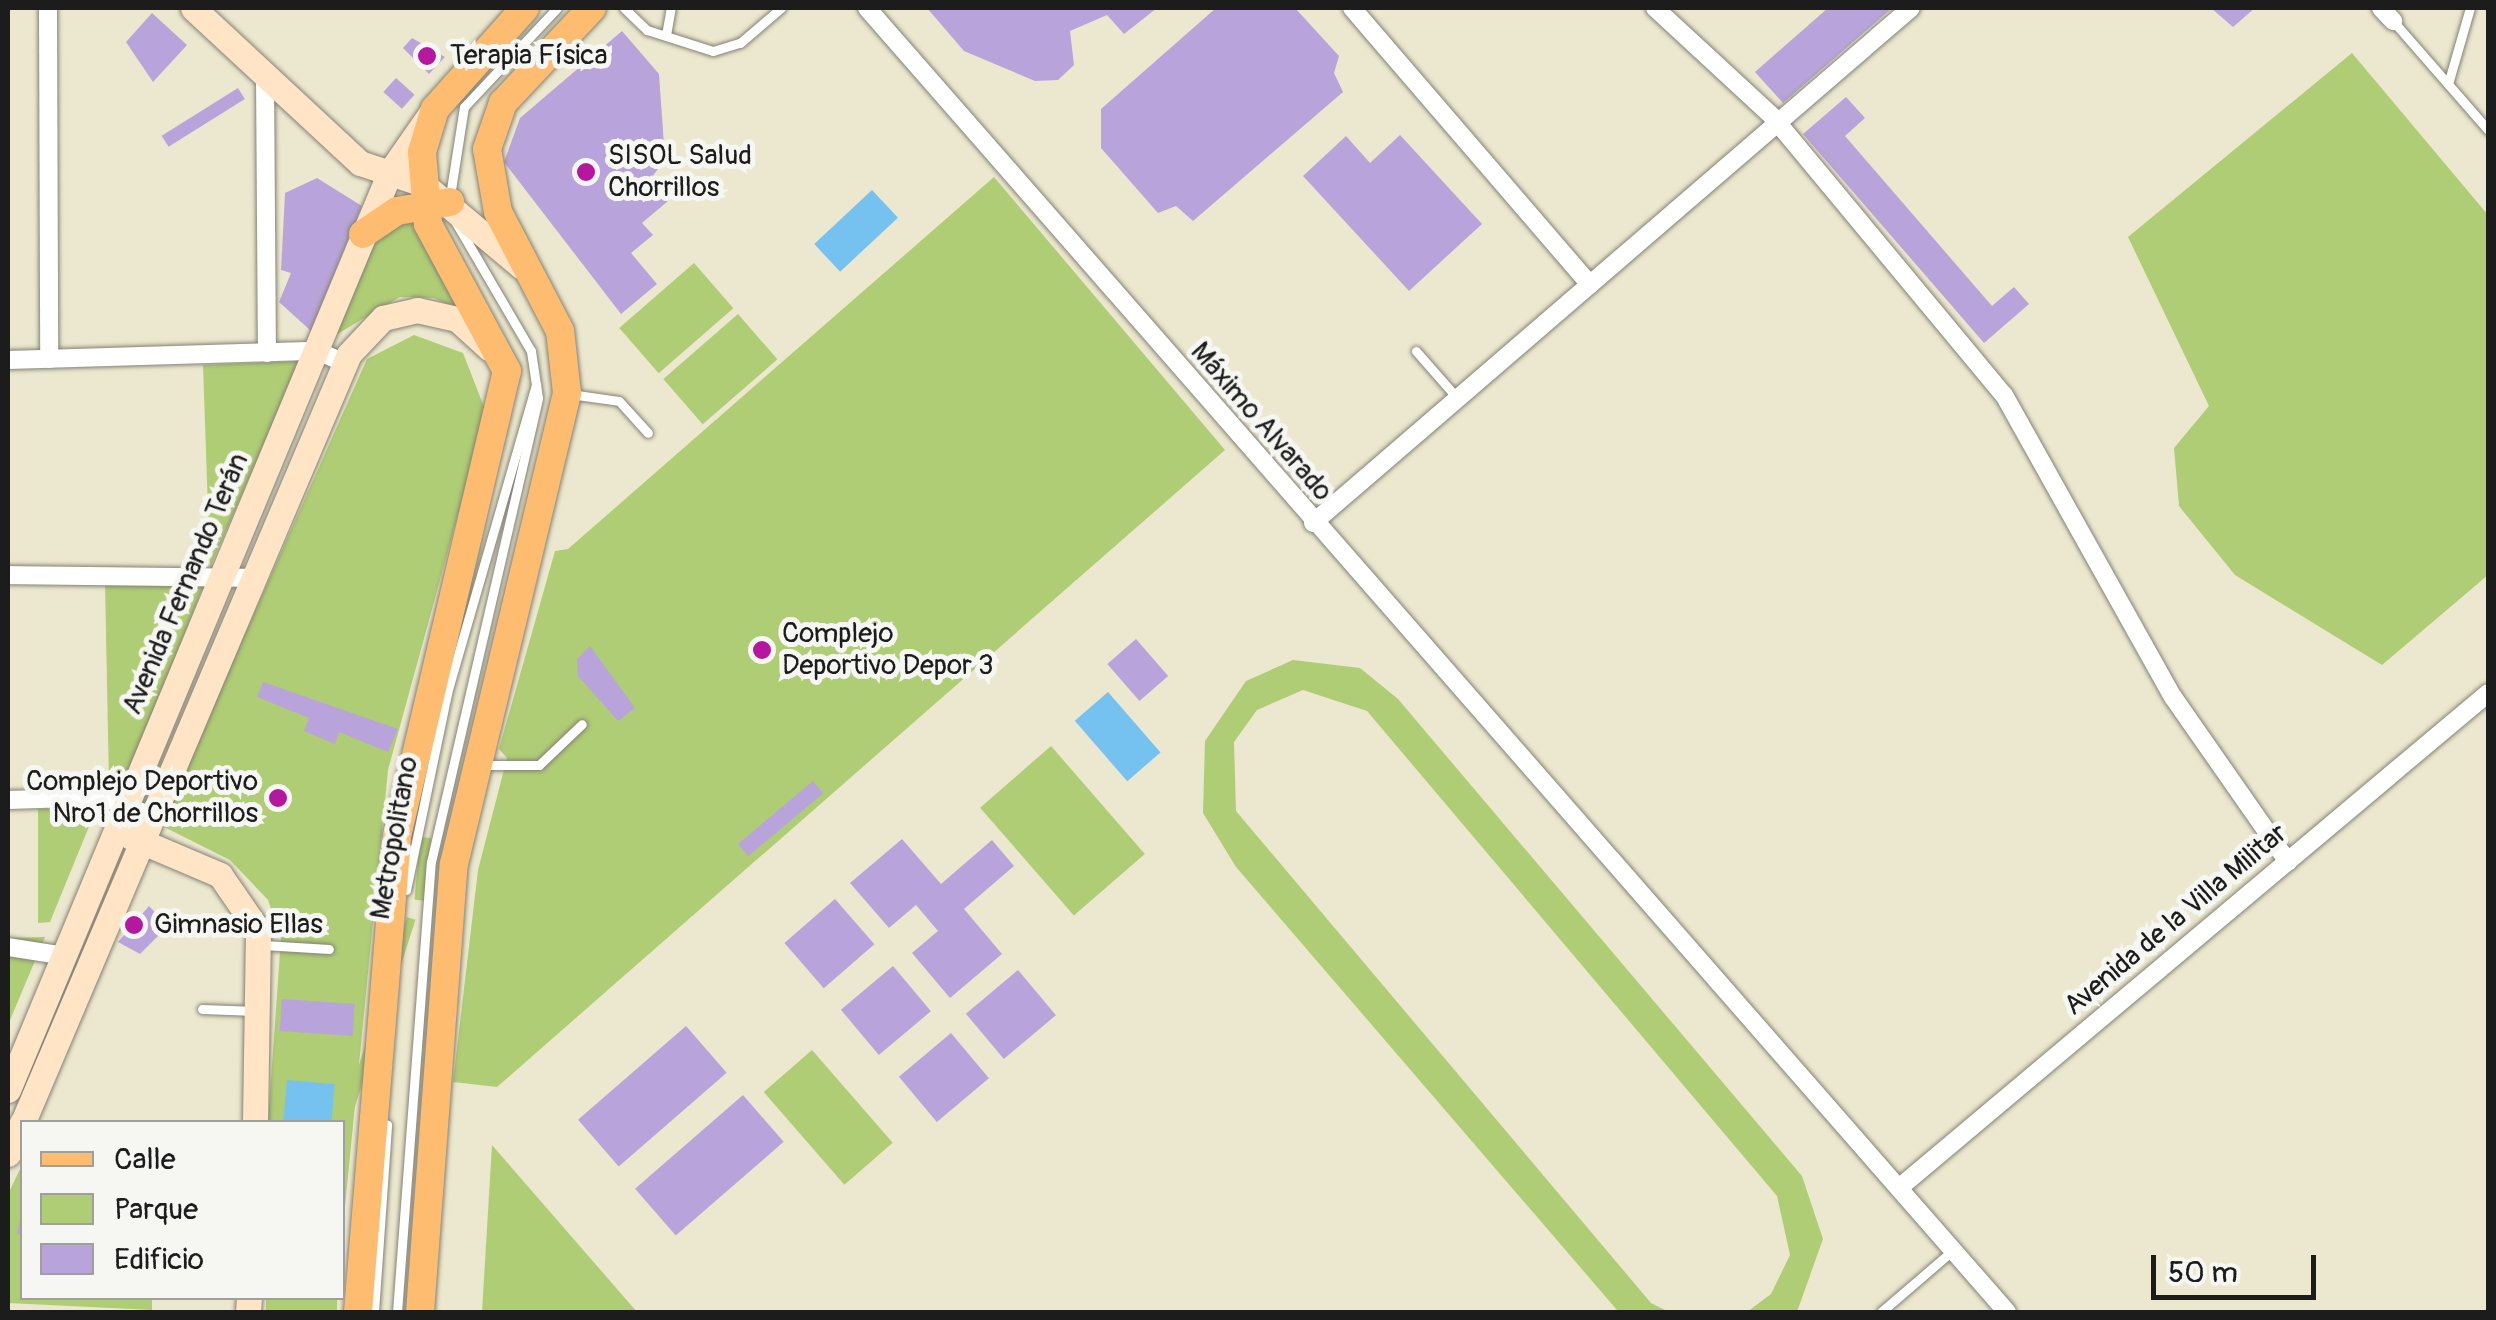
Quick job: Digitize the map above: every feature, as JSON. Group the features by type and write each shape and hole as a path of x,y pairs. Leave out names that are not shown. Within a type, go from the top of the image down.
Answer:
{"main road":[{"path":"193,8 360,164 390,172 433,197 536,282"},
{"path":"358,1312 397,836 505,391 500,344 449,268 433,197 434,109 525,8"},
{"path":"420,1312 436,1034 474,764 567,393 566,350 491,192 492,124 592,8"},
{"name":"Avenida Fernando Terán","path":"8,1090 363,234 390,172 434,109"},
{"path":"363,234 433,197"},
{"path":"24,1120 345,363 383,318 432,311 478,334 505,391"},
{"path":"117,831 220,875 244,900 260,945 255,1120"},
{"path":"8,1154 20,1129"}],"street":[{"path":"48,8 50,359"},
{"name":"Máximo Alvarado","path":"866,8 2007,1312"},
{"path":"1352,8 1590,285"},
{"path":"1655,8 1778,122 2004,395 2173,698 2288,862"},
{"path":"1313,523 1911,8"},
{"path":"265,76 268,353"},
{"path":"8,360 317,351 345,363"},
{"path":"8,576 221,572 254,578"},
{"name":"Avenida de la Villa Militar","path":"1899,1188 2488,693"},
{"path":"8,800 103,797 154,817"},
{"path":"8,947 65,956"}],"lane":[{"name":"Metropolitano","path":"397,1312 431,862 533,430 536,385 531,350 433,197 464,107 558,8"},
{"path":"624,8 666,35 722,50 781,8"},
{"path":"666,35 671,8"},
{"path":"2448,84 2470,8"},
{"path":"2387,14 2488,130"},
{"path":"1416,351 1458,399"},
{"name":"Metropolitano","path":"374,1312 410,863 447,693 536,385"},
{"path":"567,393 619,401 648,433"},
{"path":"474,764 539,765 582,724"},
{"path":"260,945 329,950"},
{"path":"202,1009 259,1011"},
{"path":"1881,1312 1953,1250"}],"green space":[{"path":"2352,53 2488,215 2488,575 2382,665 2235,575 2179,506 2174,448 2209,406 2128,237"},
{"name":"Complejo Deportivo Depor 3","path":"994,177 1225,450 497,1087 453,1082 478,870 507,758 499,749 555,551 568,549"},
{"path":"415,214 468,314 434,298 400,297 334,336 380,230"},
{"path":"694,263 733,308 659,373 619,328"},
{"path":"738,314 777,359 703,424 663,379"},
{"name":"Complejo Deportivo Nro1 de Chorrillos","path":"414,335 463,353 486,412 388,770 345,1207 345,1120 268,1120 281,938 268,900 230,860 160,825 367,359"},
{"path":"301,361 210,567 203,365"},
{"path":"205,581 126,785 109,783 105,582"},
{"path":"1293,660 1360,668 1398,699 1802,1176 1823,1239 1797,1312 1747,1312 1771,1294 1790,1255 1777,1196 1367,711 1303,690 1257,710 1234,742 1236,811 1651,1303 1669,1312 1617,1310 1236,867 1203,813 1205,741 1246,681"},
{"path":"1051,746 1145,854 1074,916 980,808"},
{"path":"97,807 50,922 38,923 38,809"},
{"path":"420,837 431,838 425,901 415,900"},
{"path":"407,917 416,920 345,1137 345,1120 341,1120"},
{"path":"45,937 8,1025 8,938"},
{"path":"812,1050 893,1143 844,1185 764,1092"},
{"path":"492,1145 637,1312 482,1312"},
{"path":"20,1169 20,1300 152,1300 152,1310 8,1303 8,1194"},
{"path":"266,1300 337,1300 337,1312 266,1312"}],"water":[{"path":"872,190 898,218 840,272 814,244"},
{"path":"1108,692 1160,752 1127,781 1075,721"},
{"path":"287,1080 335,1084 332,1120 284,1120"}],"building":[{"path":"927,8 1157,8 1124,34 1107,15 1070,31 1074,65 1058,80 1035,81 964,51"},
{"path":"1216,8 1295,8 1339,56 1334,73 1343,92 1193,221 1176,206 1158,213 1101,148 1101,109"},
{"path":"1828,8 1892,8 1783,103 1755,72"},
{"path":"2211,8 2255,8 2233,27"},
{"path":"152,13 187,45 153,82 126,42"},
{"name":"SISOL Salud Chorrillos","path":"622,31 659,74 665,159 650,180 668,201 642,223 653,235 631,253 657,284 621,314 504,162 520,118"},
{"name":"Terapia Física","path":"412,38 445,57 429,74 403,48"},
{"path":"396,78 415,95 402,109 383,92"},
{"path":"238,88 245,99 169,147 162,136"},
{"path":"1846,97 1865,118 1845,136 1992,306 2014,287 2029,304 1984,343 1803,134"},
{"path":"1400,135 1482,224 1409,291 1303,176 1346,136 1370,163"},
{"path":"317,178 362,206 311,331 279,302 291,273 281,270 285,193"},
{"path":"1136,639 1168,676 1139,701 1107,664"},
{"path":"590,646 635,708 618,721 578,676 577,659"},
{"path":"263,682 398,729 388,752 339,732 335,744 304,731 309,718 257,697"},
{"path":"813,781 823,793 748,856 738,844"},
{"path":"902,839 941,884 992,840 1014,866 964,909 1002,954 950,998 912,953 938,931 916,905 889,928 850,883"},
{"path":"835,899 874,944 824,988 784,943"},
{"path":"149,906 168,926 140,954 118,942"},
{"path":"893,966 931,1011 879,1055 841,1010"},
{"path":"1018,970 1056,1015 1004,1059 966,1014"},
{"path":"282,999 355,1004 353,1036 280,1031"},
{"path":"686,1026 727,1073 619,1167 578,1120"},
{"path":"951,1033 989,1078 937,1122 899,1077"},
{"path":"743,1095 784,1142 676,1236 635,1189"}],"place":[{"name":"Terapia Física","path":"427,56"},
{"name":"SISOL Salud Chorrillos","path":"586,172"},
{"name":"Complejo Deportivo Depor 3","path":"762,650"},
{"name":"Complejo Deportivo Nro1 de Chorrillos","path":"278,798"},
{"name":"Gimnasio Ellas","path":"134,925"}]}
